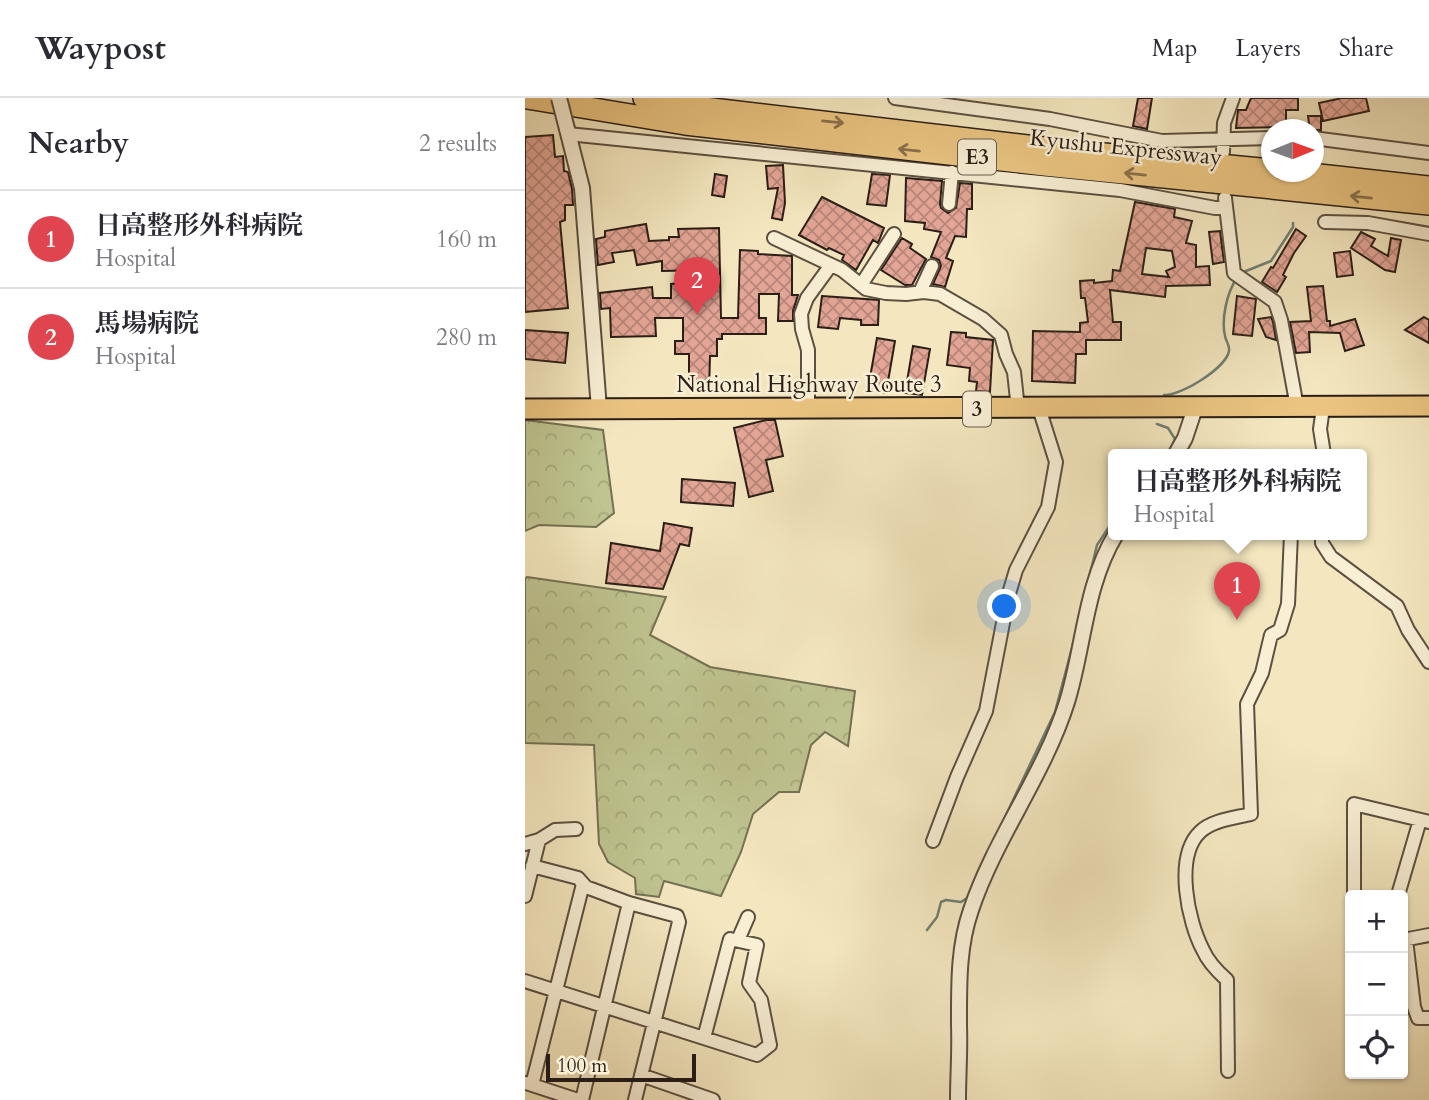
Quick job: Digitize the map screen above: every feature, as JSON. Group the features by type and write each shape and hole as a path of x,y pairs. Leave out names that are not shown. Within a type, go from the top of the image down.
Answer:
{"highway":[{"name":"Kyushu Expressway","path":"527,98 685,124 1429,204"},
{"name":"Kyushu Expressway","path":"644,98 687,106 1062,150 1261,169"},
{"path":"525,107 685,124"},
{"path":"1324,176 1429,187"},
{"name":"National Highway Route 3","path":"525,409 1429,407"}],"street":[{"path":"559,98 582,188 599,409"},
{"path":"895,98 1050,119 1162,141 1261,138"},
{"path":"1223,152 1226,112 1233,98"},
{"path":"568,132 1120,190 1215,208 1225,203 1238,275 1275,302 1281,320 1297,407"},
{"path":"1324,139 1429,153"},
{"path":"949,204 952,173"},
{"path":"1325,222 1368,223 1429,234"},
{"path":"861,285 894,234"},
{"path":"773,238 842,270 866,289 886,293 920,292 940,295 983,319 1001,335 1014,372 1018,409"},
{"path":"808,409 808,350 801,329 801,314 807,298 831,265"},
{"path":"920,292 932,266"},
{"path":"933,841 986,711 1008,597 1016,570 1048,507 1056,462 1039,408"},
{"path":"1179,449 1195,408"},
{"path":"1323,449 1320,429 1324,408"},
{"path":"958,1100 959,983 970,912 984,875 1050,744 1067,703 1091,598 1100,568 1113,540"},
{"path":"1228,1071 1227,980 1203,951 1192,926 1185,884 1187,852 1200,832 1215,823 1251,814 1247,704 1262,673 1271,635 1280,630 1287,604 1290,540"},
{"path":"1322,540 1331,557 1397,606 1408,630 1429,662"},
{"path":"1355,890 1355,804 1425,821 1400,890"},
{"path":"525,844 555,830 576,829"},
{"path":"525,896 539,839"},
{"path":"533,866 578,878 586,887 629,903 677,916 679,922 635,1100"},
{"path":"583,884 528,1084 580,1100 629,903"},
{"path":"738,940 748,917"},
{"path":"1408,939 1429,935"},
{"path":"525,981 757,1055 769,1045 761,1000 749,983 757,945 730,939 704,1038"},
{"path":"1407,953 1414,1007 1418,1018 1429,1018"},
{"path":"641,1075 713,1100"}],"green space":[{"path":"525,420 603,430 614,513 596,527 539,525 525,531"},
{"path":"527,577 666,597 650,635 710,667 855,691 848,746 825,732 811,745 799,792 779,792 753,814 741,852 721,896 664,881 659,897 636,894 635,878 608,862 599,844 594,745 525,743"}],"building":[{"path":"1138,98 1152,98 1147,129 1133,126"},
{"path":"1251,98 1298,98 1298,110 1286,110 1286,119 1261,119 1261,128 1236,128 1238,110 1246,110"},
{"path":"1342,98 1366,98 1369,111 1324,121 1319,103"},
{"path":"1308,116 1321,116 1321,119 1308,119"},
{"path":"553,135 555,157 563,156 564,171 568,172 572,189 573,205 565,205 565,220 560,222 568,308 525,312 525,137"},
{"path":"783,165 785,203 782,220 772,218 778,188 768,189 766,166"},
{"path":"715,174 727,176 724,197 712,195"},
{"path":"872,174 890,175 886,206 867,204"},
{"path":"906,178 942,181 940,204 948,213 956,208 960,183 972,184 972,209 967,209 966,237 955,236 946,258 953,261 945,287 933,284 941,266 939,260 931,257 941,232 924,229 925,223 905,221"},
{"path":"822,197 884,228 878,243 873,240 856,270 842,260 844,255 829,248 827,250 799,235"},
{"path":"1135,202 1175,209 1174,217 1192,221 1186,243 1196,245 1196,267 1209,266 1210,285 1166,286 1165,297 1110,290 1113,322 1121,322 1121,340 1086,340 1086,354 1076,354 1075,383 1032,381 1033,331 1080,332 1080,323 1088,322 1085,298 1081,298 1080,281 1112,281 1113,270 1120,271","holes":["1146,248 1172,251 1175,267 1166,271 1169,277 1142,274"]},
{"path":"646,224 649,241 679,237 678,229 719,228 721,318 738,318 740,250 792,256 792,295 798,295 793,321 778,321 779,294 759,294 759,318 766,318 766,334 722,334 722,339 717,339 717,356 710,356 709,390 689,390 689,354 675,354 675,341 683,341 683,318 655,318 656,336 611,337 610,308 601,309 600,293 652,287 653,298 671,298 671,284 710,280 710,270 662,271 662,261 637,265 634,250 612,253 614,262 598,265 596,239 605,237 605,231"},
{"path":"1296,229 1306,236 1294,253 1283,275 1286,277 1277,292 1262,282"},
{"path":"1220,231 1224,262 1213,264 1209,232"},
{"path":"1361,232 1375,239 1371,246 1388,256 1391,238 1401,240 1395,272 1385,270 1351,248"},
{"path":"902,238 912,244 910,248 926,259 912,285 905,285 881,270"},
{"path":"1350,251 1353,275 1337,277 1334,253"},
{"path":"1323,286 1330,326 1355,319 1364,345 1345,351 1340,333 1309,332 1310,352 1296,353 1290,322 1311,321 1307,287"},
{"path":"822,296 879,300 878,325 861,325 861,320 840,318 838,329 818,327"},
{"path":"1237,296 1256,299 1252,336 1233,334"},
{"path":"1271,317 1276,340 1266,337 1258,319"},
{"path":"1424,317 1429,320 1429,343 1405,330"},
{"path":"525,330 568,333 565,363 525,359"},
{"path":"951,332 966,333 966,337 993,340 990,392 976,391 977,382 969,381 970,368 947,365"},
{"path":"877,338 895,341 886,393 868,389"},
{"path":"913,346 930,349 922,395 905,393"},
{"path":"775,420 783,456 766,460 773,491 749,497 734,428"},
{"path":"682,479 735,483 733,506 681,502"},
{"path":"664,523 692,528 689,546 680,544 663,589 606,583 611,543 660,551"}],"waterway":[{"path":"1241,273 1271,261 1293,223"},
{"path":"1164,398 1164,395 1181,391 1202,380 1226,358 1229,349 1225,338 1224,314 1230,291 1237,278"},
{"path":"1157,424 1168,428 1175,439 1170,449"},
{"path":"1089,578 1097,545 1108,528"},
{"path":"994,840 1055,712 1077,629"},
{"path":"927,930 937,917 941,902 961,902 967,898 974,884"}],"place":[{"name":"馬場病院","path":"697,315"},
{"name":"日高整形外科病院","path":"1237,620"}]}
